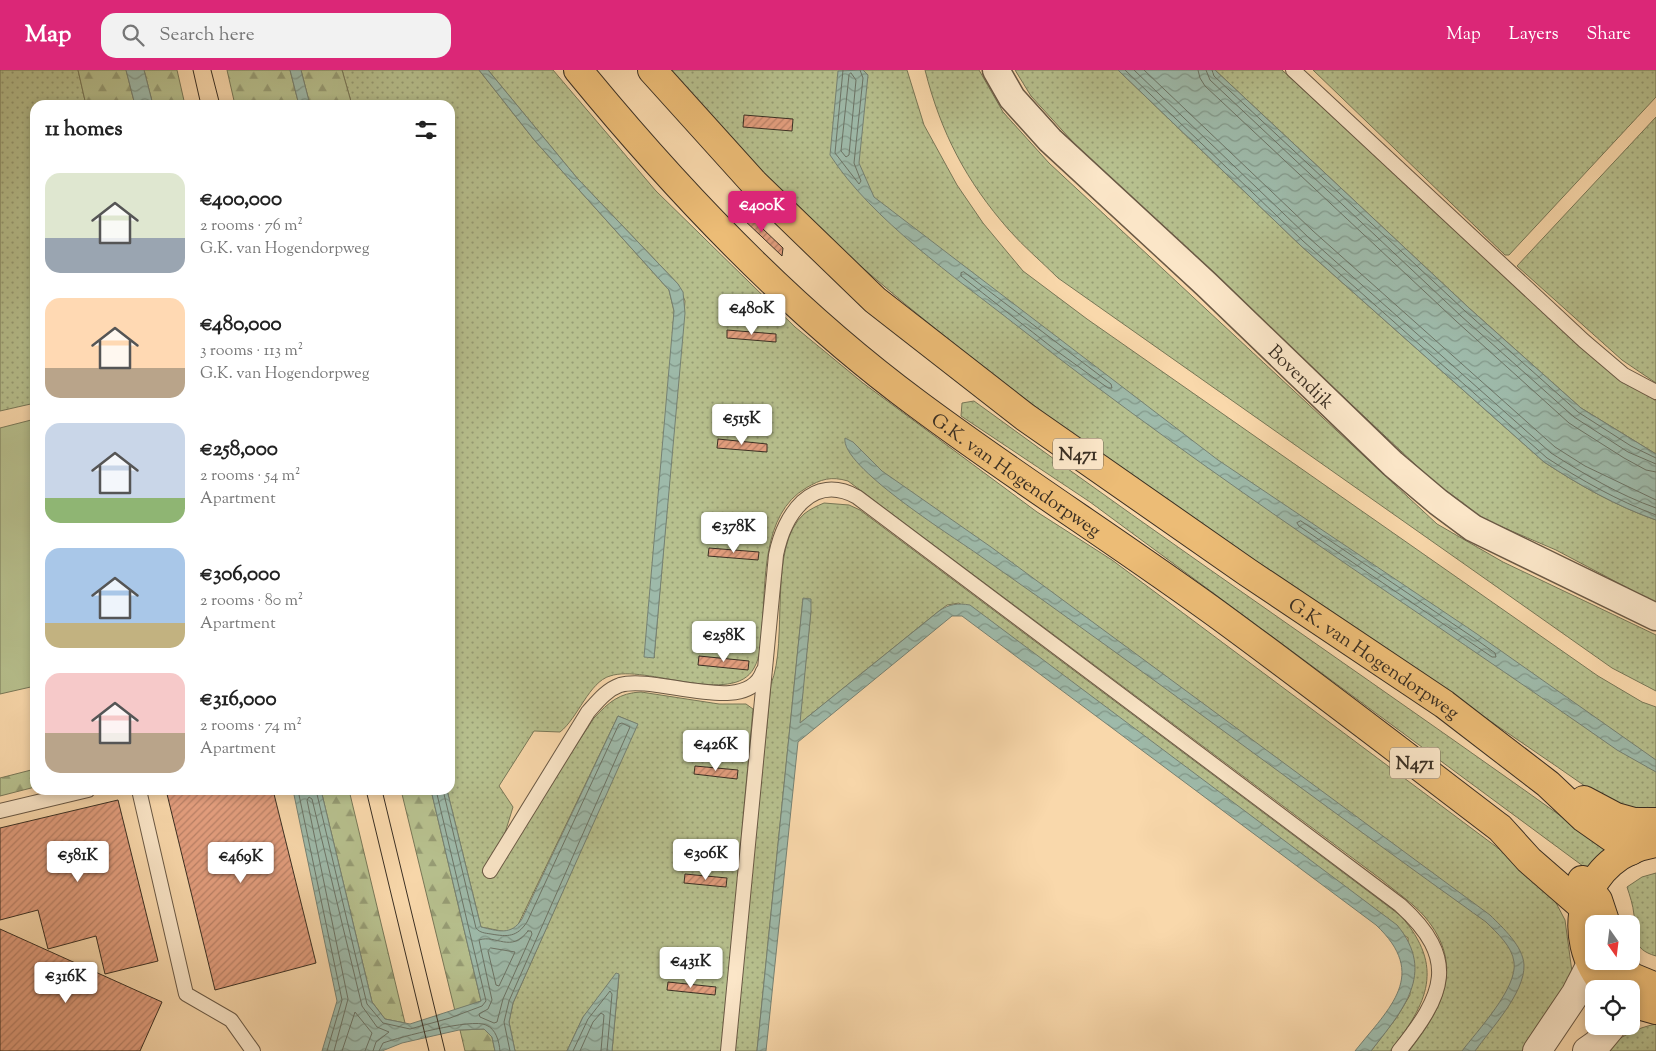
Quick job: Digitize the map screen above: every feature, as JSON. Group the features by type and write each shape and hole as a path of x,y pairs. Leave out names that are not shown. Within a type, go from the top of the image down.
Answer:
{"main road":[{"name":"G.K. van Hogendorpweg","path":"578,70 634,139 729,238 770,280 843,344 915,403 1220,617 1500,828 1540,847 1587,898"},
{"name":"G.K. van Hogendorpweg","path":"652,70 754,183 875,300 1025,417 1247,572 1444,704 1548,784 1584,818 1643,847"},
{"name":"G.K. van Hogendorpweg","path":"1548,784 1593,804 1616,817 1645,822"},
{"name":"N471","path":"1604,915 1602,908 1587,898 1608,865 1643,847"},
{"path":"1587,898 1584,937 1621,980"},
{"path":"1640,997 1656,1010"}],"street":[{"name":"Bovendijk","path":"996,70 1012,98 1050,140 1199,278 1393,464 1438,502 1473,528 1656,617"},
{"path":"1537,1051 1576,993 1585,992"},
{"path":"1578,1051 1585,1033"},
{"path":"1587,1051 1597,1044 1604,1035"}],"lane":[{"path":"1293,70 1584,341 1624,375 1656,392"},
{"path":"728,1051 776,555 785,524 794,510 825,488 844,490 1400,905 1419,923 1433,948 1439,977 1432,1006 1399,1051"},
{"path":"490,871 588,712 607,692 619,686 639,683 712,692 742,691 756,684 761,678 767,661"},
{"path":"0,811 67,795"},
{"path":"140,795 186,994 231,1020 253,1051"}],"green space":[{"path":"0,70 78,70 85,100 30,100 30,404 0,411"},
{"path":"78,70 126,70 134,100 85,100"},
{"path":"144,70 177,70 184,100 152,100"},
{"path":"227,70 290,70 298,100 234,100"},
{"path":"301,70 342,70 351,100 309,100"},
{"path":"342,70 479,70 535,141 669,290 674,311 654,658 685,301 678,284 577,178 488,70 553,70 656,191 795,327 863,383 1037,512 1112,560 1526,869 1554,899 1565,920 1572,972 1556,1008 1522,1051 1409,1051 1431,1019 1439,1003 1445,987 1447,970 1444,953 1437,935 1425,917 1410,902 848,481 831,479 816,482 791,500 781,514 773,532 766,571 759,653 754,668 743,679 728,684 708,685 644,675 625,674 610,676 596,685 560,732 534,731 499,786 513,807 493,872 594,718 615,699 626,694 641,692 719,704 746,704 753,709 722,1051 612,1051 619,975 583,1017 567,1051 515,1051 509,1022 513,1003 637,724 618,716 517,927 507,932 481,927 448,795 455,795 455,100 351,100"},
{"path":"669,70 907,70 924,125 957,185 983,223 1023,271 1087,319 1598,676 1642,702 1656,707 1656,810 1633,811 1605,800 1199,524 1000,380 905,304 812,223 756,168"},
{"path":"925,70 979,70 1003,112 1049,163 1437,524 1503,562 1656,635 1656,691 1612,668 1058,278 1009,230 980,193 947,135 931,93"},
{"path":"1015,70 1118,70 1300,245 1544,462 1598,494 1656,520 1656,603 1556,550 1481,518 1449,496 1083,153 1031,96"},
{"path":"1215,70 1282,70 1594,358 1656,401 1656,454 1581,408 1469,308"},
{"path":"1313,70 1656,70 1656,97 1509,255 1505,255"},
{"path":"1656,117 1656,383 1622,360 1517,266"},
{"path":"974,401 1607,849 1587,869 1090,502 961,416 962,403"},
{"path":"30,420 30,687 0,694 0,428"},
{"path":"824,503 849,505 860,510 1401,916 1415,934 1423,952 1427,968 1426,985 1422,1001 1414,1017 1390,1051 1371,1051 1397,1017 1410,995 1408,938 959,603 947,605 939,611 799,724 811,611 803,599 757,1051 734,1051 771,684 779,644 782,571 786,548 793,529 804,514"},
{"path":"30,770 30,788 0,796 0,778"},
{"path":"322,795 350,795 405,1023 385,1019 372,1002"},
{"path":"402,795 432,795 481,1001 455,1011"},
{"path":"1656,873 1656,956 1648,953 1640,946 1640,915 1634,915 1627,887 1642,877"},
{"path":"1656,1024 1656,1051 1606,1051 1626,1035 1640,1035 1640,1029"},
{"path":"484,1029 492,1037 495,1051 465,1051 460,1030"}],"water":[{"path":"126,70 144,70 152,100 134,100"},
{"path":"290,70 301,70 309,100 298,100"},
{"path":"479,70 488,70 577,178 678,284 683,292 685,313 654,658 644,657 674,311 669,290 535,141"},
{"path":"863,70 868,75 859,163 874,197 1218,460 1477,634 1656,760 1656,772 1617,750 1163,436 967,287 891,225 868,202 830,155 838,71"},
{"path":"1118,70 1215,70 1469,308 1581,408 1656,454 1656,520 1598,494 1544,462 1300,245"},
{"path":"845,438 853,442 882,471 991,547 1490,915 1520,951 1524,965 1523,976 1506,1011 1475,1051 1462,1051 1495,1009 1510,984 1514,972 1513,956 1503,940 1486,922 1104,644 900,500 860,465 848,450"},
{"path":"803,598 811,599 811,611 800,723 939,611 954,605 970,605 1397,925 1409,943 1414,959 1415,975 1411,991 1394,1021 1371,1051 1355,1051 1391,1005 1402,975 1400,960 1392,943 1376,925 962,616 952,616 798,742 766,1051 757,1051"},
{"path":"618,716 638,724 513,1003 509,1022 515,1051 495,1051 492,1037 484,1029 459,1030 402,1043 382,1051 322,1051 337,1001 294,795 322,795 372,1002 385,1019 410,1024 481,1001 432,795 448,795 481,927 504,931 513,928 522,919"},
{"path":"616,973 619,974 612,1051 567,1051 583,1017"}],"building":[{"path":"744,115 793,119 792,131 743,127"},
{"path":"743,210 783,248 782,256 742,218"},
{"path":"727,330 776,334 776,342 727,338"},
{"path":"718,439 767,444 767,452 717,448"},
{"path":"709,548 759,552 758,560 708,556"},
{"path":"699,656 749,661 748,670 698,665"},
{"path":"695,766 738,770 737,779 694,774"},
{"path":"167,795 274,795 316,963 215,990"},
{"path":"118,800 158,961 105,974 96,936 48,949 38,910 0,920 0,828"},
{"path":"685,874 727,878 726,887 684,883"},
{"path":"0,929 162,1002 140,1051 0,1051"},
{"path":"668,982 716,987 715,995 667,990"}],"tram line":[{"path":"193,70 200,100"},
{"path":"211,70 219,100"},
{"path":"367,795 429,1051"},
{"path":"383,795 445,1051"}]}
